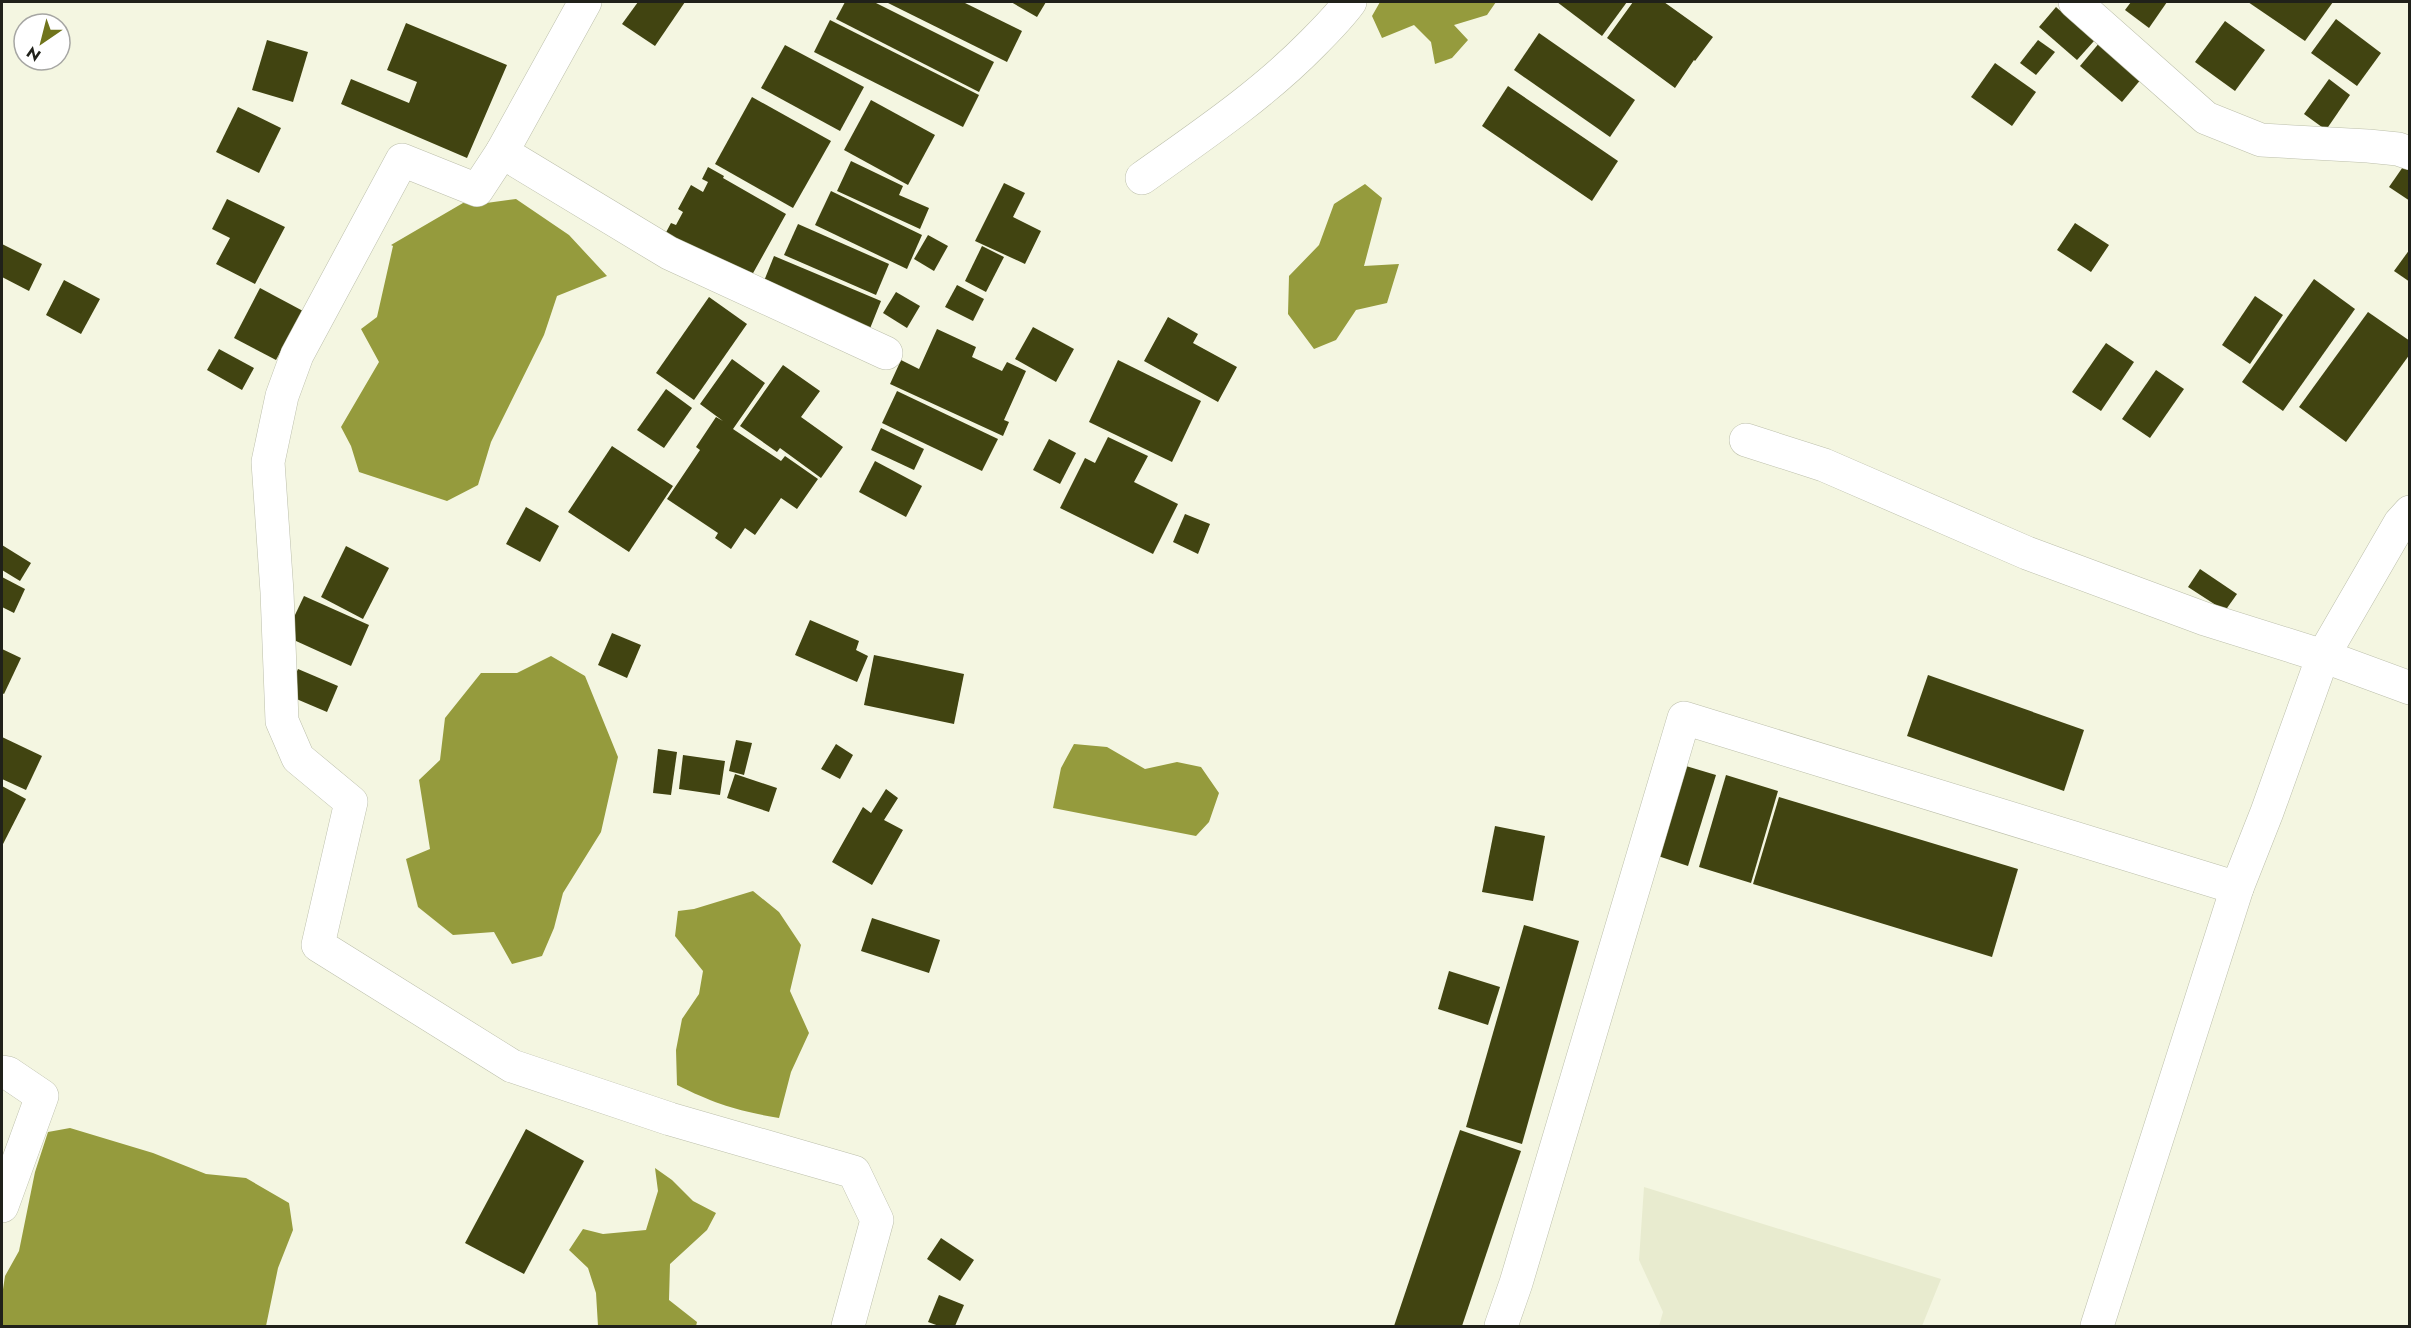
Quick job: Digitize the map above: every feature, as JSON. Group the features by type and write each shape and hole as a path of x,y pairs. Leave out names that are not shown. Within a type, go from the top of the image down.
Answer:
{"street":[{"path":"585,2 502,152 477,190 402,160 297,355 280,407 268,462 278,592 282,721 298,758 351,802 318,945 512,1066 670,1119 855,1173 877,1220 848,1326"},
{"path":"1142,178 1284,72 1350,2"},
{"path":"2075,2 2206,118 2261,140 2368,146 2397,149 2409,153"},
{"path":"502,152 669,253 886,353"},
{"path":"1746,440 1824,465 2027,553 2205,619 2323,656 2409,688"},
{"path":"2097,1326 2237,888 2323,656 2409,512"},
{"path":"1501,1326 1516,1283 1684,718 2237,888"},
{"path":"2,1072 8,1073 42,1096 2,1206"}],"shaded area":[{"path":"1380,2 1496,2 1487,15 1454,25 1468,40 1452,58 1435,64 1431,42 1414,25 1382,38 1372,16"},
{"path":"1365,184 1382,198 1364,266 1399,264 1387,303 1356,310 1336,340 1314,349 1288,314 1289,276 1319,245 1334,204"},
{"path":"516,199 569,235 607,276 557,296 544,335 491,442 478,485 447,501 359,472 351,446 341,427 379,362 361,329 377,317 393,246 391,245 463,203 479,204"},
{"path":"551,656 585,676 618,757 601,832 563,893 554,928 542,956 512,964 494,932 453,935 418,907 406,859 430,849 419,780 440,760 445,718 481,673 517,673"},
{"path":"1074,744 1107,747 1145,769 1177,762 1201,767 1219,793 1209,822 1196,836 1053,808 1061,768"},
{"path":"753,891 779,912 801,945 790,991 809,1033 791,1072 779,1118 727,1106 677,1085 676,1050 682,1019 699,994 703,971 675,936 678,911 694,909"},
{"path":"70,1128 153,1153 206,1174 246,1178 289,1203 293,1230 278,1268 266,1326 2,1326 5,1276 19,1251 35,1172 48,1132"},
{"path":"655,1168 672,1180 693,1201 716,1213 707,1230 670,1264 669,1300 697,1322 696,1326 598,1326 596,1293 588,1268 569,1250 583,1229 603,1234 646,1230 658,1191"},
{"path":"1644,1187 1941,1279 1922,1326 1659,1326 1663,1312 1639,1260"}],"building":[{"path":"638,2 685,2 655,46 622,24"},
{"path":"845,2 874,2 994,62 979,92 836,19"},
{"path":"886,2 963,2 1022,31 1007,62"},
{"path":"1011,2 1046,2 1037,17"},
{"path":"1557,2 1627,2 1602,36"},
{"path":"1633,2 1664,2 1713,37 1675,88 1607,38"},
{"path":"2131,2 2167,2 2149,28 2125,10"},
{"path":"2248,2 2333,2 2305,41"},
{"path":"2056,7 2094,41 2077,60 2039,27"},
{"path":"2336,19 2381,53 2357,86 2311,53"},
{"path":"830,20 979,95 963,127 814,52"},
{"path":"2225,21 2265,50 2235,91 2195,62"},
{"path":"406,23 507,65 467,158 341,104 351,79 409,103 417,82 387,70"},
{"path":"1539,33 1635,100 1610,137 1514,70"},
{"path":"267,40 308,52 293,102 252,90"},
{"path":"2038,40 2055,52 2036,75 2020,63"},
{"path":"2100,42 2142,78 2122,102 2080,66"},
{"path":"785,45 864,87 840,131 761,88"},
{"path":"1995,63 2036,92 2012,126 1971,97"},
{"path":"2329,79 2350,95 2326,130 2304,114"},
{"path":"1508,86 1618,161 1592,201 1482,126"},
{"path":"752,97 831,141 793,208 715,164"},
{"path":"871,100 935,135 908,185 844,150"},
{"path":"238,107 281,128 259,173 216,152"},
{"path":"851,161 903,186 899,195 929,208 920,229 837,191"},
{"path":"2407,161 2410,162 2410,201 2389,187"},
{"path":"708,167 786,214 747,284 663,238 671,223 676,225 683,212 678,209 691,185 703,192 708,182 702,179"},
{"path":"1004,183 1025,193 1013,217 1041,231 1025,264 975,241"},
{"path":"831,191 922,235 907,269 815,225"},
{"path":"227,199 285,227 255,284 216,264 230,238 212,229"},
{"path":"2075,223 2109,245 2091,272 2057,250"},
{"path":"798,224 889,264 876,295 784,255"},
{"path":"928,235 948,246 934,271 914,259"},
{"path":"2,244 42,264 29,291 2,277"},
{"path":"982,246 1004,257 986,292 965,281"},
{"path":"2410,249 2410,282 2394,271"},
{"path":"774,256 881,301 869,331 762,286"},
{"path":"2314,279 2355,309 2283,411 2242,382"},
{"path":"64,280 100,299 81,334 46,315"},
{"path":"957,285 984,299 973,321 945,307"},
{"path":"260,288 303,311 276,360 234,338"},
{"path":"896,292 920,306 907,328 883,313"},
{"path":"2255,296 2283,315 2250,364 2222,345"},
{"path":"709,297 747,324 694,400 656,373"},
{"path":"2368,312 2410,341 2410,354 2346,442 2299,407"},
{"path":"1168,317 1198,334 1193,343 1237,367 1218,402 1144,361"},
{"path":"1033,327 1074,349 1056,382 1015,359"},
{"path":"937,329 976,347 972,357 1002,371 1007,362 1026,371 1004,420 1009,422 1003,436 890,384 901,360 919,369"},
{"path":"2106,343 2134,362 2101,411 2072,392"},
{"path":"219,349 254,368 242,390 207,370"},
{"path":"732,359 765,383 733,429 781,461 785,456 818,479 797,509 781,498 755,535 745,528 731,549 715,538 718,533 667,499 700,450 696,447 716,417 723,421 700,404"},
{"path":"1118,360 1201,401 1172,462 1089,422"},
{"path":"783,365 820,391 801,417 843,447 821,478 780,448 777,452 740,426"},
{"path":"2156,370 2184,389 2150,438 2122,419"},
{"path":"666,389 692,408 664,448 637,430"},
{"path":"897,391 998,439 982,471 882,423"},
{"path":"881,428 924,449 914,470 871,450"},
{"path":"1108,437 1148,456 1134,482 1178,504 1153,554 1060,508 1085,458 1095,463"},
{"path":"1049,439 1076,453 1060,484 1033,470"},
{"path":"612,446 673,486 629,552 568,512"},
{"path":"875,461 922,486 906,517 859,492"},
{"path":"526,507 559,526 540,562 506,544"},
{"path":"1185,514 1210,524 1198,554 1173,542"},
{"path":"2,545 31,563 20,581 2,570"},
{"path":"346,546 389,568 363,619 321,597"},
{"path":"2200,569 2237,594 2225,611 2188,587"},
{"path":"2,577 25,589 14,613 2,607"},
{"path":"304,596 369,625 351,666 285,636"},
{"path":"810,620 859,641 856,650 868,656 857,682 795,655"},
{"path":"612,633 641,645 627,678 598,665"},
{"path":"2,649 21,658 4,694 2,693"},
{"path":"874,655 964,674 954,724 864,705"},
{"path":"298,669 338,686 327,712 287,695"},
{"path":"1928,675 2084,730 2064,791 1907,736"},
{"path":"2,737 42,756 26,790 2,779"},
{"path":"736,740 752,743 744,775 729,771"},
{"path":"836,744 853,755 840,779 821,769"},
{"path":"658,749 677,752 671,795 653,793"},
{"path":"683,755 725,761 720,795 679,789"},
{"path":"1686,766 1716,775 1688,866 1658,856"},
{"path":"735,774 777,788 769,812 727,798"},
{"path":"1726,775 1778,791 1751,883 1699,867"},
{"path":"2,786 26,799 2,846"},
{"path":"886,789 898,798 884,820 903,830 872,885 832,862 863,807 871,813"},
{"path":"1779,797 2018,869 1992,957 1753,884"},
{"path":"1495,826 1545,836 1533,901 1482,892"},
{"path":"872,918 940,940 929,973 861,951"},
{"path":"1524,925 1579,941 1522,1144 1466,1127"},
{"path":"1449,971 1500,987 1488,1025 1438,1009"},
{"path":"526,1129 584,1161 524,1274 465,1243"},
{"path":"1460,1130 1521,1151 1462,1326 1394,1326"},
{"path":"941,1238 974,1260 960,1281 927,1259"},
{"path":"939,1295 964,1305 955,1326 939,1326 928,1322"}]}
